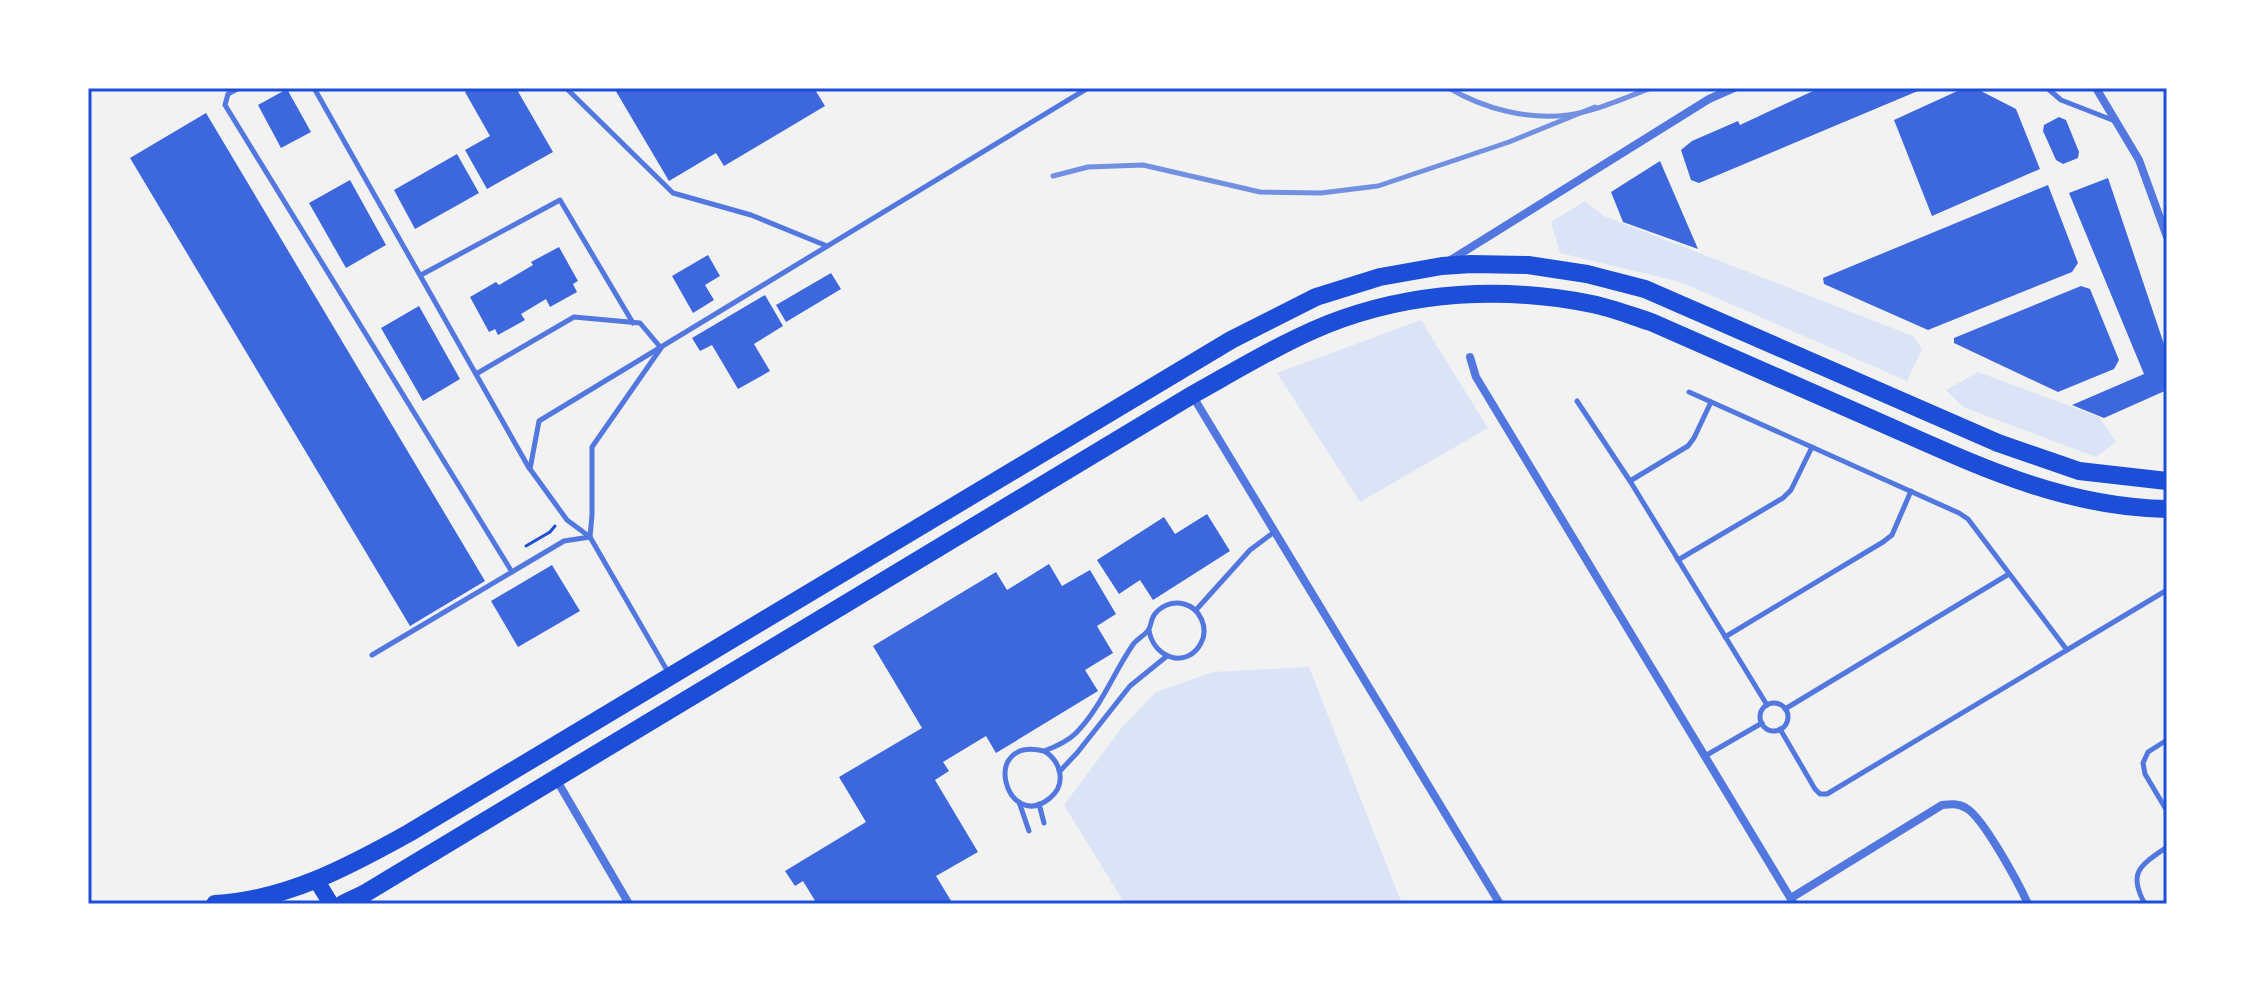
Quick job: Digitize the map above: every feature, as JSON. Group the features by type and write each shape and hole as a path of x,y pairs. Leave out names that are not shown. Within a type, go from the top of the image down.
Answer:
{"highway":[{"path":"215,904 259,897 317,881 349,867 1231,340 1316,297 1380,277 1442,266 1528,265 1587,274 1645,289 1998,443 2079,471 2167,481"},
{"path":"343,904 686,702 1192,395 1273,349 1329,324 1386,305 1475,293 1534,294 1595,305 1651,322 1990,471 2067,497 2146,509 2167,509"}],"main road":[{"path":"317,881 331,904"}],"street":[{"path":"1442,266 1709,99 1734,88"},
{"path":"2096,88 2139,160 2167,237"},
{"path":"1288,312 1301,337"},
{"path":"1470,357 1476,377 1792,901 1942,805 1952,804 1962,805 1978,816 2028,904"},
{"path":"1192,395 1500,904"},
{"path":"556,779 629,904"}],"lane":[{"path":"239,88 228,94 225,105 512,572"},
{"path":"314,88 530,469 567,520 590,537 686,702"},
{"path":"566,88 673,193 751,215 828,246"},
{"path":"530,469 539,421 1088,88"},
{"path":"2047,88 2061,100 2116,121"},
{"path":"421,275 560,200 633,323"},
{"path":"476,374 574,317 640,323 661,348"},
{"path":"590,537 592,447 661,348"},
{"path":"1689,392 1968,519 2067,650"},
{"path":"1577,401 1630,481 1767,705"},
{"path":"1630,481 1688,446 1711,402"},
{"path":"1678,560 1783,498 1791,490 1812,447"},
{"path":"1725,637 1892,535 1911,491"},
{"path":"1196,610 1250,550 1275,532"},
{"path":"372,655 564,541 590,537"},
{"path":"1785,709 2009,574"},
{"path":"1780,729 1815,789 1820,794 1827,794 2167,590"},
{"path":"1044,751 1075,734 1094,711 1135,641 1149,630 1155,614 1163,606 1180,603 1196,610 1205,630 1200,645 1182,658 1167,656 1154,646 1149,630"},
{"path":"1060,771 1130,686 1167,656"},
{"path":"1779,704 1785,709 1787,721 1780,729 1771,730 1762,723 1760,714 1767,705 1779,704"},
{"path":"1705,756 1762,723"},
{"path":"2167,740 2148,752 2143,763 2145,774 2167,811"},
{"path":"1023,750 1044,751 1054,759 1060,771 1056,792 1039,804 1028,805 1018,801 1010,795 1005,785 1007,764 1023,750"},
{"path":"1018,801 1029,831"},
{"path":"1039,804 1044,823"},
{"path":"2145,904 2138,892 2137,873 2141,866 2167,847"}],"path":[{"path":"526,546 555,526"}],"shaded area":[{"path":"1585,201 1604,216 1913,336 1922,349 1907,381 1680,282 1560,253 1551,222"},
{"path":"1421,320 1488,428 1360,502 1277,373"},
{"path":"1978,372 2099,417 2116,442 2096,457 1963,407 1946,390"},
{"path":"1309,667 1402,904 1125,904 1064,805 1123,726 1156,692 1213,672"}],"building":[{"path":"471,88 516,88 553,152 487,189 465,150 490,136 465,92"},
{"path":"614,88 814,88 825,106 724,166 716,153 669,181"},
{"path":"1925,88 1699,183 1691,180 1681,150 1692,141 1738,121 1740,125 1813,91"},
{"path":"1964,88 1975,88 2016,109 2040,169 1932,216 1894,120"},
{"path":"287,89 311,132 281,148 258,105"},
{"path":"206,113 485,581 410,626 130,158"},
{"path":"2059,117 2066,120 2079,152 2078,158 2063,164 2056,160 2043,131 2044,125"},
{"path":"457,154 479,193 415,229 394,190"},
{"path":"1660,161 1698,249 1623,222 1611,192"},
{"path":"2108,178 2167,353 2167,390 2104,418 2072,405 2144,374 2069,193"},
{"path":"350,180 386,245 346,268 309,203"},
{"path":"2048,185 2078,263 2072,272 1928,330 1824,284 1823,278"},
{"path":"559,247 578,281 573,284 577,292 550,307 546,299 521,314 525,320 498,335 495,329 489,332 470,297 496,282 499,285"},
{"path":"708,255 720,276 705,285 714,300 693,313 672,276"},
{"path":"831,273 841,289 786,322 776,305"},
{"path":"2081,286 2090,289 2119,360 2114,369 2058,392 1954,343 1954,338"},
{"path":"765,295 783,326 754,344 770,371 738,389 712,345 700,351 692,338"},
{"path":"419,306 460,379 423,401 381,328"},
{"path":"1207,514 1230,551 1153,600 1140,580 1119,594 1097,560 1164,517 1175,534"},
{"path":"1049,564 1062,586 1090,570 1116,614 1097,626 1113,653 1085,670 1098,691 996,753 986,736 943,762 949,771 935,780 978,852 936,876 953,904 817,904 803,881 795,886 785,871 866,822 839,777 922,728 873,646 996,572 1007,590"},
{"path":"552,565 580,611 518,647 491,601"}],"railway":[{"path":"1449,88 1491,107 1537,116 1568,115 1589,110 1651,88"},
{"path":"1053,176 1088,167 1143,165 1260,192 1321,193 1378,186 1509,142 1595,107"}]}
